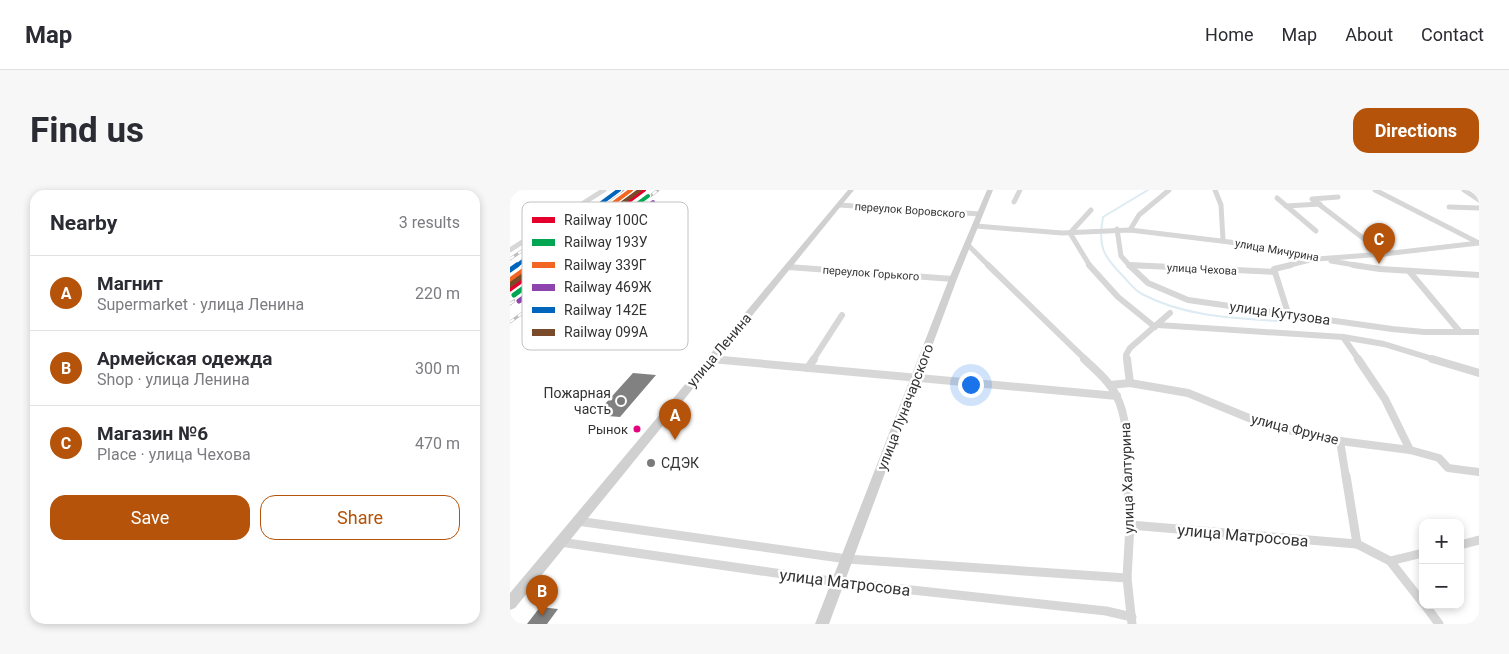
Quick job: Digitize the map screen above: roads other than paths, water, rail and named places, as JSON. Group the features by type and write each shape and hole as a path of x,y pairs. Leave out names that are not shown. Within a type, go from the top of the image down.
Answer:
{"main road":[{"name":"улица Ленина","path":"510,603 851,190"},
{"name":"улица Луначарского","path":"822,624 953,279 990,190"}],"street":[{"path":"585,202 604,190"},
{"path":"1014,202 1020,190"},
{"path":"1130,230 1139,215 1169,190"},
{"name":"улица Мичурина","path":"1215,190 1221,204 1224,240"},
{"path":"1375,190 1479,243"},
{"path":"1464,190 1479,200"},
{"path":"1338,197 1312,199 1384,254"},
{"path":"1277,198 1316,231"},
{"path":"1286,206 1320,204"},
{"name":"переулок Воровского","path":"839,205 980,214"},
{"path":"1449,206 1479,208"},
{"path":"1092,210 1070,233 1073,241 1102,282 1131,310 1157,326"},
{"name":"улица Мичурина","path":"976,226 1070,233 1130,230 1224,240 1285,250 1318,259 1384,254 1479,243"},
{"name":"улица Кутузова","path":"1117,230 1122,256 1128,265 1148,283 1188,300 1392,329 1479,332"},
{"path":"510,250 522,242"},
{"name":"улица Халтурина","path":"968,245 1110,385 1117,396 1124,415 1130,525 1127,578 1132,620"},
{"name":"улица Чехова","path":"1128,265 1275,272 1274,269 1280,266 1318,259 1409,271 1479,275"},
{"name":"переулок Горького","path":"788,267 953,279"},
{"path":"1409,271 1460,332"},
{"path":"1275,272 1288,314"},
{"path":"1130,384 1126,355 1130,348 1170,313"},
{"path":"808,368 842,315"},
{"name":"улица Кутузова","path":"1157,326 1343,337 1384,344 1479,373"},
{"path":"1343,337 1385,399 1410,450"},
{"path":"711,359 1117,396"},
{"name":"улица Фрунзе","path":"1110,385 1130,384 1188,393 1266,425 1340,441 1410,450 1439,458 1448,468 1479,472"},
{"path":"1340,441 1357,544 1390,561 1419,598"},
{"name":"улица Матросова","path":"577,521 847,559 1127,578"},
{"name":"улица Матросова","path":"1130,525 1357,544"},
{"path":"1464,544 1479,540"},
{"name":"улица Матросова","path":"560,542 838,582 1106,611 1132,620"},
{"path":"1390,561 1419,555"},
{"path":"1428,609 1439,624"}],"waterway":[{"path":"1148,190 1103,217 1101,235 1103,249 1115,268 1134,288 1142,294 1174,307 1208,315 1277,321"}],"railway":[{"path":"606,202 623,190"},
{"path":"620,202 636,190"},
{"path":"642,202 658,190"},
{"path":"510,259 522,251"},
{"path":"510,270 522,262"},
{"path":"510,282 522,273"},
{"path":"510,293 522,284"},
{"path":"510,304 522,295"},
{"path":"510,322 522,313"}],"rail line":[{"name":"142Е","path":"603,202 619,190"},
{"name":"339Г","path":"615,202 631,190"},
{"name":"099А","path":"624,202 640,190"},
{"name":"100C","path":"628,202 644,190"},
{"name":"193У","path":"640,202 648,196"},
{"name":"142Е","path":"510,270 522,261"},
{"name":"339Г","path":"510,280 522,271"},
{"name":"099А","path":"510,285 522,276"},
{"name":"100C","path":"510,289 522,280"},
{"name":"193У","path":"514,295 522,289"}],"place":[{"name":"Магазин №6","path":"1379,264"},
{"name":"Пожарная часть","path":"621,401"},
{"name":"Рынок","path":"637,429"},
{"name":"Магнит","path":"675,440"},
{"name":"СДЭК","path":"651,463"},
{"name":"Армейская одежда","path":"542,616"}]}
